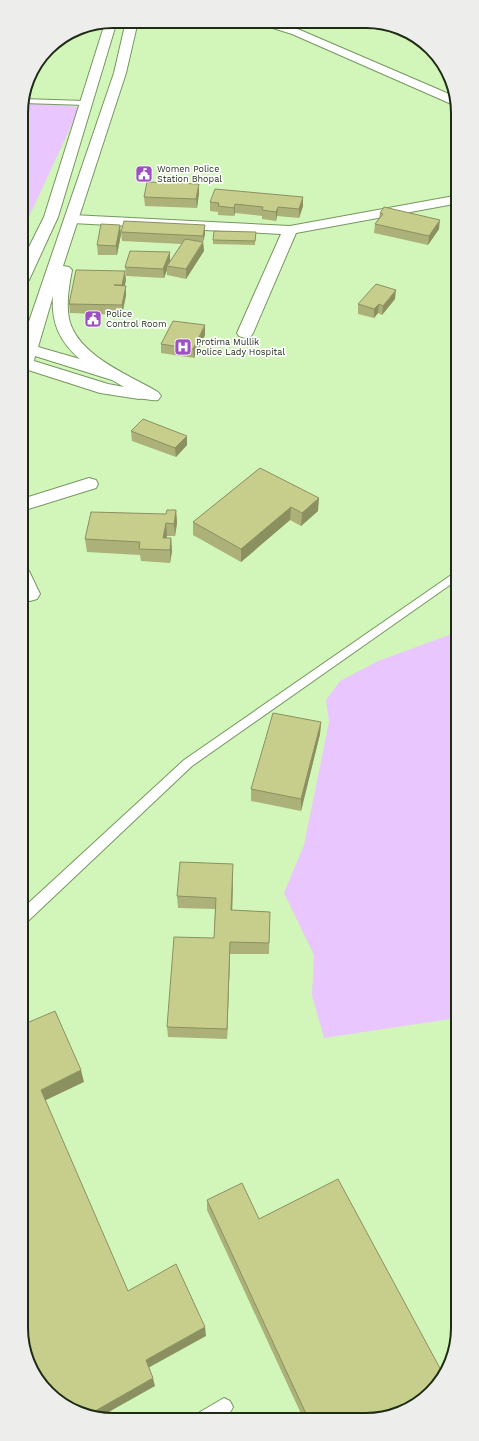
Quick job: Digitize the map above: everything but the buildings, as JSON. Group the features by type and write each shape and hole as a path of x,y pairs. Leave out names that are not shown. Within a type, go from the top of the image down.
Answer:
{"main road":[{"path":"28,265 51,217 109,28"},
{"path":"28,348 120,73 130,28"},
{"path":"285,28 450,99"},
{"path":"72,219 290,230 451,201"},
{"path":"245,333 290,230"},
{"path":"28,362 92,398 126,401 152,396 118,376 106,371 83,355 67,338 61,320 60,293 66,261 62,248"},
{"path":"28,361 106,371"},
{"path":"28,503 89,484"},
{"path":"28,590 30,594"}],"lane":[{"path":"29,101 86,103"},
{"path":"28,912 188,763 451,579"},
{"path":"214,1413 224,1407"}],"shaded area":[{"path":"29,103 80,107 28,219"},
{"path":"451,634 451,1019 324,1038 312,995 314,955 284,893 304,845 329,722 326,700 340,681 378,661"}],"place":[{"name":"Women Police Station Bhopal","path":"144,174"},
{"name":"Police Control Room","path":"93,319"},
{"name":"Protima Mullik Police Lady Hospital","path":"183,347"}]}
